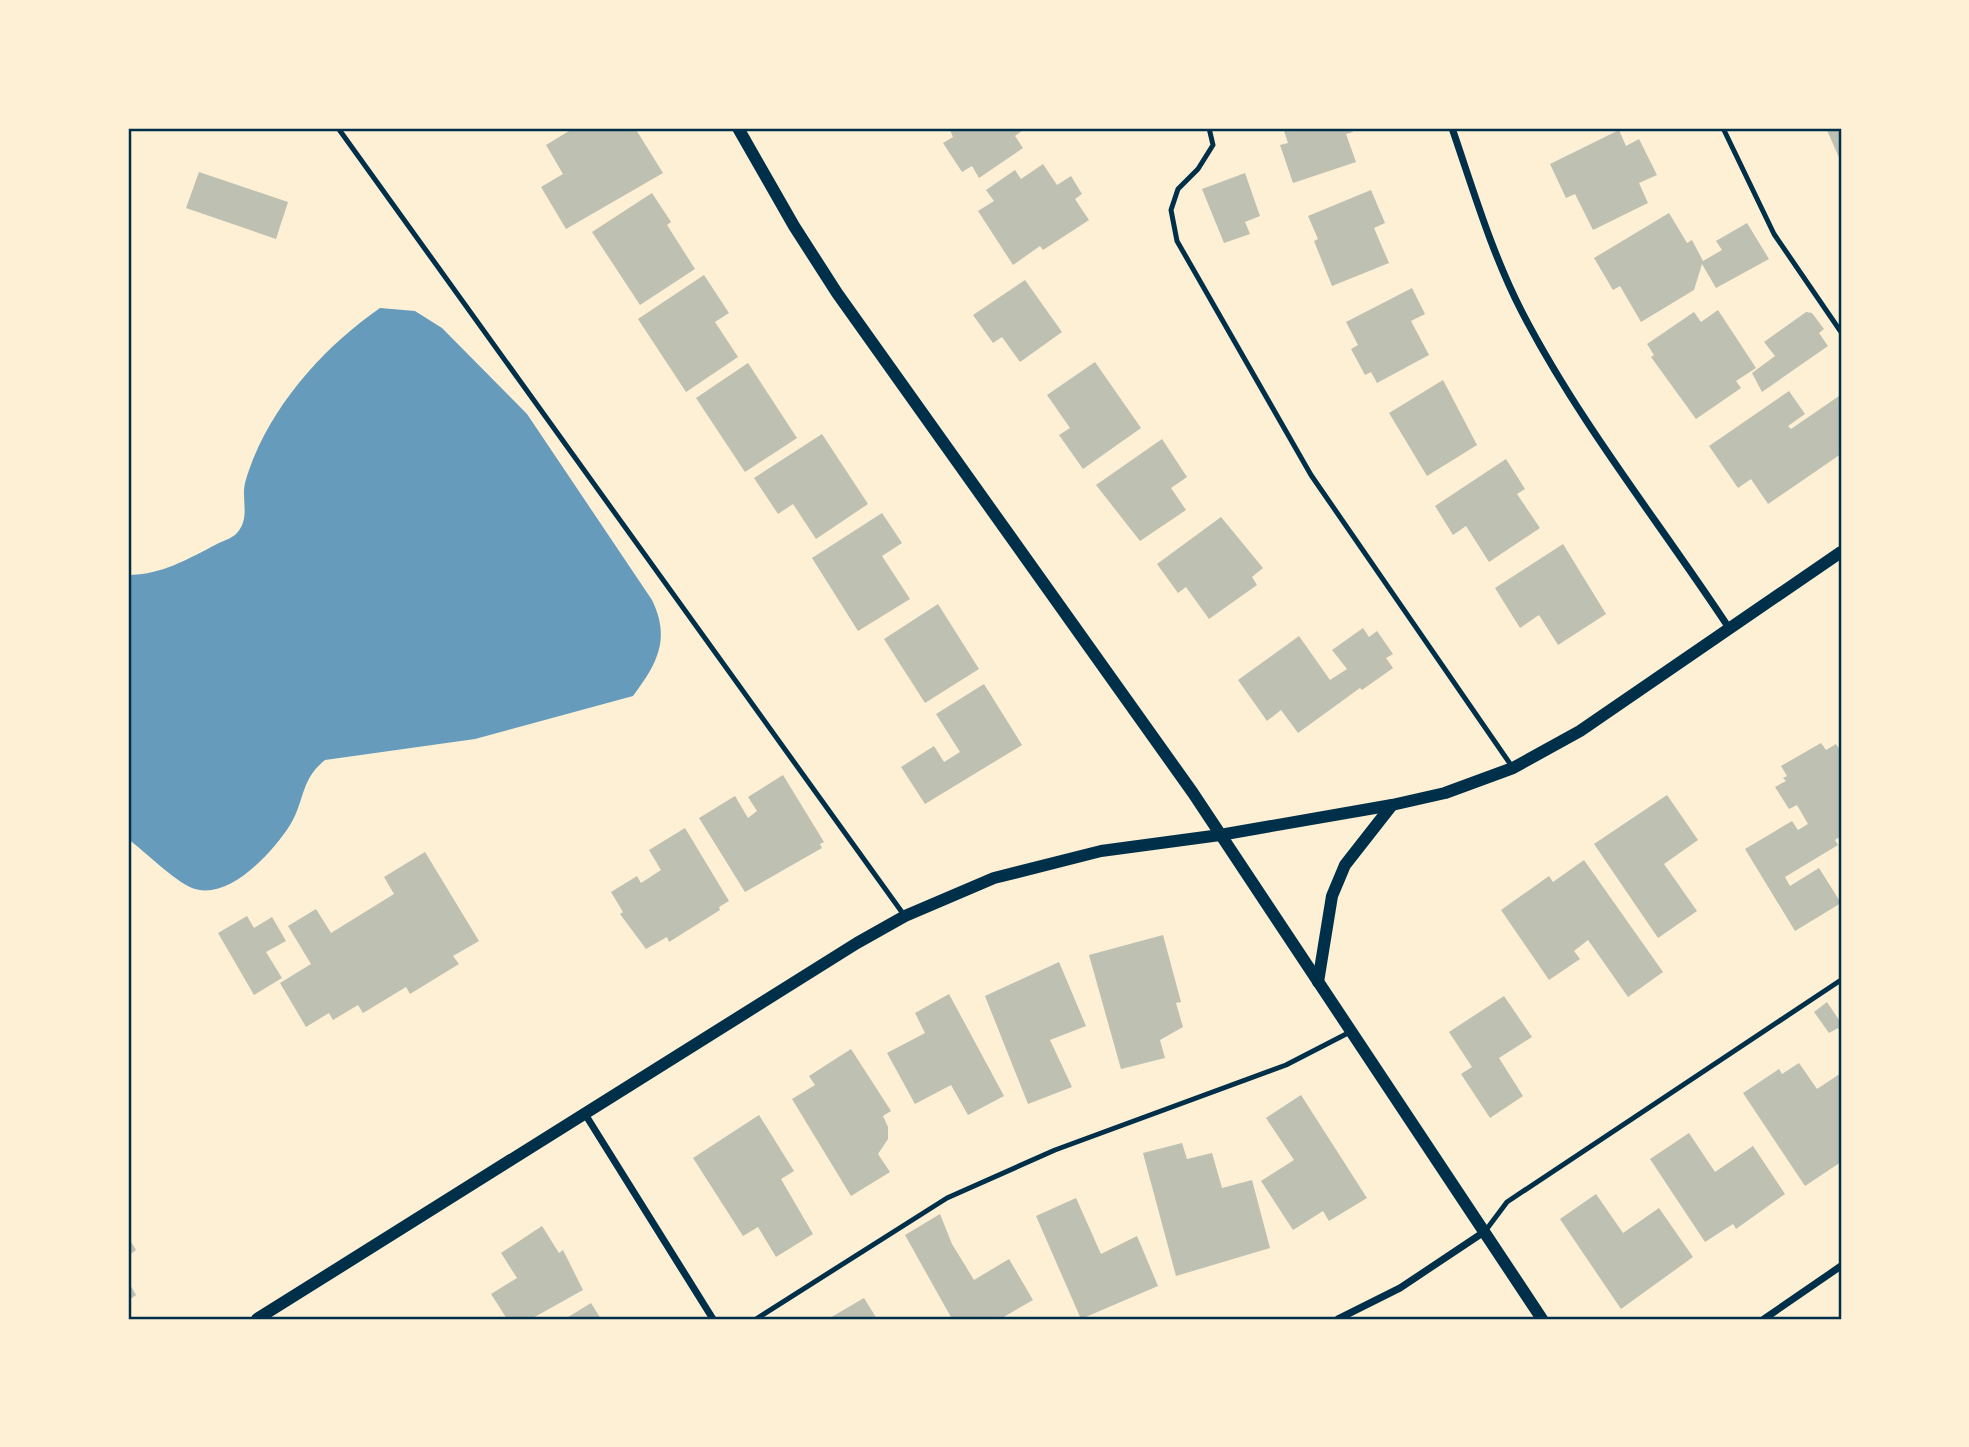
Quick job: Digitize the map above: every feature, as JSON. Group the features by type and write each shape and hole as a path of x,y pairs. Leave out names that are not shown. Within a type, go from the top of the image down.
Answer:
{"street":[{"path":"738,128 794,226 837,293 1220,835 1542,1319"},
{"path":"1452,128 1521,310 1576,407 1729,628"},
{"path":"257,1319 856,943 905,916 994,878 1101,851 1220,835 1392,805 1445,793 1513,768 1580,731 1841,552"},
{"path":"1318,982 1332,896 1345,865 1392,805"},
{"path":"584,1114 713,1319"},
{"path":"1338,1319 1400,1287 1484,1232"},
{"path":"1764,1319 1841,1266"}],"lane":[{"path":"338,128 905,916"},
{"path":"1209,128 1213,145 1198,169 1178,189 1171,210 1177,241 1311,474 1513,768"},
{"path":"1723,128 1774,234 1841,332"},
{"path":"1484,1232 1507,1202 1841,980"},
{"path":"756,1319 947,1198 1055,1150 1286,1065 1352,1031"}],"water":[{"path":"380,308 415,311 442,328 527,414 652,600 660,627 659,651 649,673 633,696 475,739 325,760 311,775 290,825 261,860 248,872 220,888 192,888 128,839 128,575 152,572 174,565 236,534 243,522 245,483 254,457 281,407 298,384 337,343"}],"building":[{"path":"574,128 635,128 663,173 566,229 541,187 563,174 546,145"},
{"path":"949,128 1026,128 1015,136 1023,148 979,178 972,166 962,172 943,143 953,137"},
{"path":"1283,128 1351,128 1353,132 1346,134 1356,162 1293,183 1280,145 1288,143"},
{"path":"1826,128 1841,128 1841,162"},
{"path":"1619,130 1626,146 1639,139 1657,175 1639,183 1648,203 1593,230 1575,194 1566,198 1550,164"},
{"path":"1043,164 1057,185 1071,176 1082,194 1075,199 1089,220 1043,250 1040,246 1013,265 978,211 994,201 986,190 1015,170 1021,179"},
{"path":"199,172 288,202 276,239 186,208"},
{"path":"1245,173 1260,216 1245,222 1250,234 1224,243 1202,189"},
{"path":"1371,190 1385,223 1374,228 1389,263 1332,286 1314,241 1318,239 1308,216"},
{"path":"652,193 671,222 667,225 695,269 640,305 592,232"},
{"path":"1669,213 1687,243 1692,240 1703,261 1722,250 1716,241 1747,223 1769,259 1716,288 1702,264 1694,290 1641,322 1620,286 1613,290 1594,258"},
{"path":"704,275 729,313 715,322 738,357 686,392 638,319"},
{"path":"1025,280 1062,332 1020,362 1002,337 993,343 973,315"},
{"path":"1412,288 1425,314 1411,321 1429,355 1377,383 1371,372 1365,375 1351,349 1358,345 1346,322"},
{"path":"1718,310 1756,368 1736,381 1741,388 1696,419 1651,357 1654,355 1647,344 1694,312 1701,322"},
{"path":"1806,312 1812,313 1824,329 1819,333 1828,346 1762,392 1752,373 1775,356 1764,342"},
{"path":"1095,362 1141,428 1083,469 1059,435 1070,428 1047,395"},
{"path":"748,363 797,438 745,472 696,398"},
{"path":"1443,380 1477,445 1427,476 1389,413"},
{"path":"1789,391 1805,414 1788,426 1791,429 1839,396 1841,454 1768,504 1751,479 1738,488 1709,446"},
{"path":"822,434 868,504 816,539 793,504 778,514 754,478"},
{"path":"1162,439 1187,477 1171,488 1186,510 1140,541 1096,485"},
{"path":"1506,459 1525,489 1517,494 1540,528 1489,562 1466,526 1453,535 1435,506"},
{"path":"882,513 902,543 882,556 910,599 858,631 812,558"},
{"path":"1221,517 1263,568 1252,577 1257,585 1209,619 1186,587 1178,593 1157,564"},
{"path":"1563,544 1606,614 1558,645 1539,615 1520,628 1495,588"},
{"path":"938,604 979,669 925,703 884,639"},
{"path":"1363,628 1369,637 1377,631 1393,654 1386,658 1393,668 1362,690 1360,688 1298,733 1281,710 1267,721 1238,680 1299,636 1330,680 1347,669 1332,650"},
{"path":"984,684 1022,745 925,804 901,767 934,746 944,762 960,752 936,714"},
{"path":"1821,743 1826,750 1836,744 1841,752 1841,836 1835,840 1838,845 1785,877 1790,886 1819,868 1841,903 1795,931 1745,849 1792,821 1798,830 1808,824 1797,805 1789,809 1775,787 1786,781 1783,778 1787,776 1781,766"},
{"path":"783,775 824,842 820,844 822,848 745,892 699,818 735,796 748,818 757,811 748,797"},
{"path":"1667,795 1698,840 1664,864 1697,911 1658,938 1594,844"},
{"path":"685,828 729,901 719,907 720,910 669,942 667,937 646,949 620,914 623,912 611,892 637,876 641,883 661,870 649,850"},
{"path":"425,852 479,941 453,956 459,964 410,994 406,987 363,1013 358,1005 333,1020 329,1013 306,1027 280,983 311,964 288,926 316,909 331,933 394,894 384,877"},
{"path":"1584,860 1663,972 1628,997 1588,940 1574,951 1580,959 1549,980 1501,910 1549,876 1553,882"},
{"path":"247,916 254,928 272,917 286,941 266,952 282,978 254,995 218,933"},
{"path":"1163,935 1181,1002 1176,1003 1183,1027 1160,1040 1165,1058 1121,1069 1089,955"},
{"path":"1059,962 1086,1026 1050,1040 1072,1087 1028,1104 985,996"},
{"path":"949,994 1004,1096 968,1115 951,1085 915,1104 887,1053 925,1033 915,1013"},
{"path":"1504,996 1532,1037 1499,1058 1523,1096 1490,1118 1461,1074 1472,1067 1449,1032"},
{"path":"1827,1002 1841,1023 1841,1033 1838,1028 1829,1033 1814,1012"},
{"path":"851,1049 891,1111 883,1116 888,1127 888,1139 878,1154 890,1172 851,1196 792,1099 815,1085 809,1076"},
{"path":"1799,1063 1817,1089 1841,1073 1841,1162 1805,1186 1743,1093 1779,1069 1782,1074"},
{"path":"1301,1095 1367,1198 1329,1221 1323,1211 1293,1230 1261,1181 1294,1160 1266,1118"},
{"path":"759,1115 794,1171 781,1179 813,1234 776,1257 758,1227 743,1236 693,1158"},
{"path":"1689,1133 1715,1172 1753,1146 1785,1194 1736,1229 1733,1224 1705,1242 1650,1159"},
{"path":"1182,1143 1187,1159 1212,1153 1222,1188 1252,1180 1270,1248 1176,1276 1143,1153"},
{"path":"1596,1194 1623,1233 1659,1208 1693,1257 1621,1309 1560,1219"},
{"path":"1076,1198 1101,1254 1137,1236 1158,1286 1081,1319 1036,1216"},
{"path":"940,1214 952,1244 974,1280 1009,1259 1033,1300 1000,1319 952,1319 905,1235"},
{"path":"542,1226 559,1253 563,1250 583,1290 531,1319 507,1319 491,1294 517,1278 501,1253"},
{"path":"128,1237 136,1250 128,1256"},
{"path":"128,1281 136,1295 128,1301"},
{"path":"864,1298 877,1319 828,1319"},
{"path":"591,1303 601,1319 565,1319"}]}
